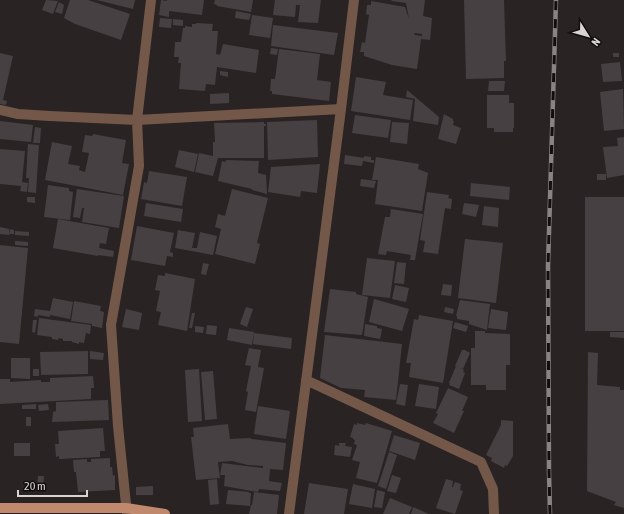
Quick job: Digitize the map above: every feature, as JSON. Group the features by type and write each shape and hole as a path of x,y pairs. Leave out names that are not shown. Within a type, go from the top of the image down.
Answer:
{"main road":[{"path":"0,508 126,511 165,514"}],"street":[{"path":"126,511 111,325 139,166 137,120 151,0"},
{"path":"289,514 354,0"},
{"path":"0,110 18,114 137,120 341,109"},
{"path":"306,380 481,462 493,489 494,514"}],"building":[{"path":"46,0 58,1 53,14 42,10"},
{"path":"70,0 88,0 130,14 121,40 75,24 64,18"},
{"path":"97,0 135,0 133,9"},
{"path":"161,0 204,0 202,15 169,11 169,17 159,15"},
{"path":"215,0 253,0 251,12 217,6 214,4"},
{"path":"275,0 321,0 318,23 298,22 300,5 296,5 295,17 273,15"},
{"path":"425,0 423,16 432,18 430,40 421,39 417,69 392,65 364,56 364,52 360,52 362,42 365,43 369,15 366,14 367,5 371,5 371,1 405,7 409,19 406,3 391,1","holes":["414,33 422,34 422,36 415,35"]},
{"path":"464,0 504,0 506,61 504,61 504,78 466,79"},
{"path":"59,2 64,5 62,14 55,12"},
{"path":"236,11 251,14 249,20 235,18"},
{"path":"252,15 273,18 270,38 249,35"},
{"path":"160,18 172,19 171,28 159,27"},
{"path":"173,19 183,20 183,26 173,25"},
{"path":"192,24 213,24 212,31 218,31 216,54 220,55 223,44 259,50 256,73 217,67 215,85 206,84 205,91 179,89 181,63 178,63 179,57 174,57 175,42 181,42 183,28 185,28 185,26 192,27"},
{"path":"273,25 338,33 334,55 271,46"},
{"path":"271,48 278,49 277,55 270,54"},
{"path":"279,49 320,54 317,80 331,82 329,101 272,94 272,91 270,91 271,79 275,79"},
{"path":"0,53 13,56 3,100 7,101 6,105 0,104"},
{"path":"613,53 619,53 619,57 613,57"},
{"path":"620,62 622,81 603,82 601,64"},
{"path":"220,71 228,72 228,77 220,75"},
{"path":"356,77 386,82 383,95 413,100 410,120 351,111"},
{"path":"489,81 505,81 504,91 488,91"},
{"path":"623,89 624,129 604,131 600,92"},
{"path":"407,90 439,117 438,125 413,121 415,99 406,97"},
{"path":"229,93 229,103 210,104 210,94"},
{"path":"487,95 509,95 509,103 514,103 513,132 494,132 494,128 487,128"},
{"path":"444,114 453,119 453,125 461,128 456,144 438,139"},
{"path":"355,115 391,120 388,138 352,133"},
{"path":"317,120 318,157 268,160 267,122"},
{"path":"0,121 33,125 31,142 0,139"},
{"path":"264,122 266,126 264,126 264,158 218,158 213,176 195,172 199,153 213,156 213,142 215,142 214,123"},
{"path":"392,122 409,123 407,144 390,142"},
{"path":"35,127 41,128 40,143 33,143"},
{"path":"93,134 126,140 122,163 129,164 123,195 45,180 52,142 72,146 68,164 80,166 79,170 85,172 89,153 82,152 85,135 92,136"},
{"path":"624,137 624,175 607,178 603,147 618,146 617,138"},
{"path":"28,144 39,145 36,193 28,192 29,178 26,178"},
{"path":"0,149 25,151 22,182 28,183 27,192 20,191 21,186 0,184"},
{"path":"179,150 198,154 194,172 175,167"},
{"path":"345,155 364,158 364,156 371,157 371,160 374,160 374,163 363,161 362,166 344,164"},
{"path":"376,157 419,164 418,169 428,173 422,211 375,204 378,180 372,180"},
{"path":"226,160 259,161 258,173 266,175 267,194 218,181 222,161 226,162"},
{"path":"320,164 317,193 301,191 300,197 268,192 271,167"},
{"path":"149,171 187,177 182,206 141,199 144,182 147,183"},
{"path":"597,174 606,174 606,180 597,180"},
{"path":"361,179 376,181 374,188 360,186"},
{"path":"471,183 510,187 509,200 470,196"},
{"path":"48,185 69,188 69,191 73,192 70,220 44,217"},
{"path":"77,189 124,196 119,228 82,222 84,208 82,208 80,218 73,217"},
{"path":"232,189 268,198 257,243 260,244 255,264 215,254 221,229 215,227 218,214 225,216"},
{"path":"427,192 449,195 448,198 452,199 451,209 445,208 438,254 423,252 425,241 420,240"},
{"path":"27,197 35,197 35,203 27,202"},
{"path":"585,197 624,197 624,331 585,331"},
{"path":"146,203 183,209 181,222 144,216"},
{"path":"464,203 479,205 476,217 462,214"},
{"path":"484,206 499,208 498,227 482,225"},
{"path":"391,209 423,214 415,260 410,260 411,255 387,251 386,255 378,254 385,217 390,217"},
{"path":"58,219 109,228 106,244 100,243 99,248 114,251 113,257 98,256 53,248"},
{"path":"137,226 174,233 170,252 173,253 173,257 167,256 165,266 131,260"},
{"path":"0,227 9,229 9,235 0,234"},
{"path":"10,229 14,230 14,234 9,234"},
{"path":"178,230 195,233 192,248 197,248 200,232 217,236 213,255 175,248"},
{"path":"15,231 29,232 29,236 15,235"},
{"path":"465,239 503,243 496,303 458,298"},
{"path":"15,241 28,242 28,246 15,245"},
{"path":"0,245 28,248 19,344 0,342"},
{"path":"367,258 395,261 390,298 362,295"},
{"path":"397,262 406,263 404,284 394,283"},
{"path":"203,263 209,264 206,275 201,274"},
{"path":"165,273 195,279 187,331 158,325 161,312 156,311 160,291 155,290 158,275 165,276"},
{"path":"443,284 452,285 451,296 441,295"},
{"path":"395,285 409,288 406,302 392,299"},
{"path":"330,289 356,292 356,294 368,297 362,335 324,332"},
{"path":"53,298 73,302 70,319 50,315 50,317 38,315 38,317 34,316 35,309 50,311"},
{"path":"374,299 409,309 402,331 369,322"},
{"path":"460,300 490,304 487,330 469,324 469,321 457,319 456,316"},
{"path":"74,301 101,306 100,311 104,312 102,328 92,326 92,324 71,321"},
{"path":"246,307 253,309 247,327 240,324"},
{"path":"445,307 454,309 453,314 444,312"},
{"path":"126,309 142,313 139,330 122,327"},
{"path":"491,309 508,312 506,330 488,328"},
{"path":"192,313 195,313 192,328 189,328"},
{"path":"419,315 453,321 443,383 409,377 411,363 406,363 414,319 418,320"},
{"path":"39,318 91,325 90,334 86,333 84,343 79,342 79,344 72,341 63,341 63,339 59,338 58,340 52,339 52,337 37,335"},
{"path":"33,320 37,320 35,333 32,332"},
{"path":"455,322 468,326 466,332 453,328"},
{"path":"365,324 377,326 377,328 382,329 380,339 364,336"},
{"path":"207,325 217,326 216,335 206,334"},
{"path":"195,326 204,327 203,333 195,332"},
{"path":"229,328 254,332 252,345 227,340"},
{"path":"475,331 510,334 510,365 506,365 506,390 486,390 486,385 471,385 471,348 475,348"},
{"path":"610,332 624,332 624,338 610,337"},
{"path":"254,333 292,338 291,349 253,344"},
{"path":"325,335 402,344 396,400 364,397 365,390 341,388 320,378"},
{"path":"249,348 261,350 258,367 264,368 256,412 245,410 248,392 246,391 251,366 245,365"},
{"path":"462,350 470,353 463,369 455,366"},
{"path":"88,351 88,374 41,375 40,352"},
{"path":"90,351 104,353 103,360 90,359"},
{"path":"588,352 598,353 597,385 620,387 620,390 624,390 624,508 614,505 616,502 587,491"},
{"path":"11,358 30,358 30,379 11,378"},
{"path":"456,366 464,370 463,372 465,373 459,389 449,385"},
{"path":"33,369 39,369 39,376 33,376"},
{"path":"199,369 202,421 188,422 185,370"},
{"path":"213,371 217,419 205,420 201,372"},
{"path":"93,376 94,388 91,388 91,399 0,404 0,379 10,379 10,382 41,380 41,382 50,382 50,378"},
{"path":"400,384 408,385 405,406 396,404"},
{"path":"419,384 439,387 436,409 415,406"},
{"path":"448,388 468,397 462,411 464,411 454,433 433,423"},
{"path":"108,400 109,420 52,422 53,412 56,411 56,402"},
{"path":"36,404 36,409 22,409 22,405"},
{"path":"48,404 49,410 39,411 38,405"},
{"path":"258,406 290,411 286,439 254,434"},
{"path":"26,417 31,417 31,426 26,426"},
{"path":"501,420 513,421 513,456 504,468 491,461 492,458 486,455 501,425"},
{"path":"357,423 365,425 366,423 392,431 377,483 356,478 360,462 352,460 357,445 354,444 355,440 350,437 354,424 357,425"},
{"path":"228,424 230,439 251,438 286,443 283,470 270,469 269,481 282,483 280,491 259,489 258,492 224,486 225,475 220,475 222,463 263,468 263,466 248,465 232,461 218,462 220,478 196,480 191,437 194,437 193,428"},
{"path":"103,428 105,451 100,451 100,457 59,459 59,456 56,457 55,444 59,444 58,431"},
{"path":"394,435 420,443 415,460 389,451"},
{"path":"14,443 30,443 30,456 14,456"},
{"path":"339,443 346,443 345,446 352,447 350,457 334,455 335,445 339,446"},
{"path":"389,452 397,455 386,489 378,486"},
{"path":"110,458 110,467 112,467 113,476 115,475 115,490 78,492 73,460 87,459 87,462 91,462 91,459"},
{"path":"392,475 401,478 396,493 387,491"},
{"path":"38,476 44,476 43,488 37,488"},
{"path":"217,479 219,504 210,505 208,480"},
{"path":"446,479 453,481 452,487 455,482 461,484 460,490 463,491 455,514 436,508"},
{"path":"309,483 348,489 344,514 304,514"},
{"path":"353,484 375,489 372,508 349,504"},
{"path":"153,486 153,495 136,495 136,487"},
{"path":"228,490 251,493 250,506 226,504"},
{"path":"377,490 385,492 382,508 374,507"},
{"path":"254,492 279,495 277,514 249,514"},
{"path":"390,498 412,507 409,514 383,514"},
{"path":"413,507 429,514 411,514"}],"railway":[{"path":"550,514 548,266 556,0"}]}
